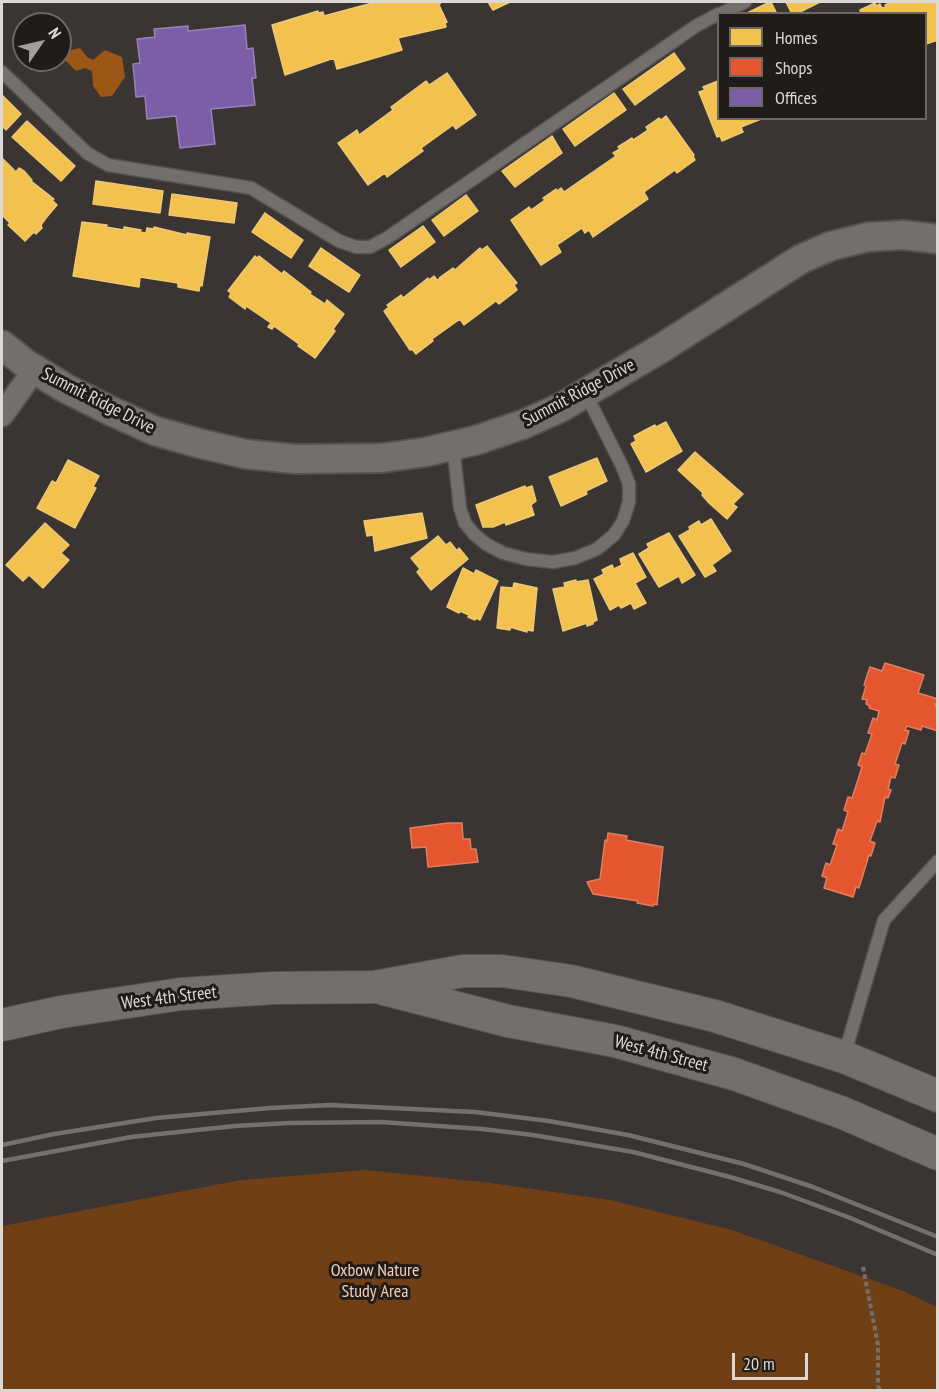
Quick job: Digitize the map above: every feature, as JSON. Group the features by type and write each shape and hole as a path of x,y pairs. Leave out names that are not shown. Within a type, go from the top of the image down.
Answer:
{"main road":[{"name":"West 4th Street","path":"2,1025 61,1012 182,994 274,988 374,987 463,971 502,971 572,981 715,1016 844,1057 938,1096"},
{"name":"West 4th Street","path":"374,987 508,1021 615,1041 734,1074 843,1113 938,1154"}],"street":[{"name":"Summit Ridge Drive","path":"2,345 74,393 155,431 246,454 296,459 382,458 453,446 524,424 586,394 801,259 831,246 868,237 903,235 938,239"},
{"path":"2,416 35,369"}],"lane":[{"path":"723,12 745,2"},
{"path":"2,72 87,153 108,165 251,188 339,241 356,248 370,247 387,238 696,26 717,15"},
{"path":"453,446 460,508 465,524 474,534 503,553 526,560 553,562 575,558 597,549 614,535 623,521 629,502 629,484 622,466 586,394"},
{"path":"844,1057 884,920 938,861"}],"path":[{"path":"863,1267 878,1345 880,1390"}],"green space":[{"name":"Oxbow Nature Study Area","path":"366,1170 491,1183 610,1200 732,1230 903,1291 937,1307 937,1390 2,1390 2,1226 241,1180"}],"shaded area":[{"path":"80,48 87,57 93,60 105,50 122,57 125,77 112,96 101,97 93,86 92,71 85,68 76,71 72,67 72,50"}],"building: Homes":[{"path":"376,2 441,2 439,5 447,22 446,27 398,38 402,50 337,69 334,58 285,75 272,25 318,11 318,13 323,12 324,16"},
{"path":"488,2 510,2 493,10"},
{"path":"770,2 776,12 749,12"},
{"path":"786,2 820,2 800,12 791,12"},
{"path":"892,2 938,2 938,40 927,44 927,12 861,12 860,10 875,3 876,6 880,4 882,8 886,7 885,5"},
{"path":"674,53 685,69 635,105 623,89"},
{"path":"447,73 476,115 456,129 453,125 421,148 423,151 387,177 385,173 368,185 338,143 357,130 359,135 393,110 391,107 426,81 429,85"},
{"path":"717,81 717,120 758,120 741,127 743,132 722,141 720,136 717,137 699,92 705,90 703,87"},
{"path":"614,93 626,110 575,146 563,129"},
{"path":"2,95 21,114 6,130 2,126"},
{"path":"666,116 694,155 695,160 677,173 675,170 644,192 648,199 593,237 589,230 585,233 582,228 557,245 561,252 541,265 511,220 529,207 531,210 556,189 557,191 561,188 564,192 616,156 613,153 620,149 618,147 632,138 633,140 648,130 646,127"},
{"path":"27,121 75,166 61,181 12,137"},
{"path":"552,136 562,153 515,187 502,171"},
{"path":"2,158 16,172 19,168 24,171 31,181 54,199 52,200 57,205 41,225 42,228 25,241 8,225 10,223 2,215"},
{"path":"96,181 163,191 160,213 93,204"},
{"path":"172,194 237,203 234,223 169,215"},
{"path":"466,195 478,211 444,236 432,220"},
{"path":"265,213 303,240 291,258 252,232"},
{"path":"82,222 124,230 124,227 146,233 147,228 154,229 154,227 187,235 187,233 210,237 202,286 200,285 199,291 178,287 178,283 140,277 139,287 73,276"},
{"path":"423,226 435,242 401,267 389,250"},
{"path":"487,246 517,283 514,285 517,290 499,304 496,301 464,325 460,319 416,354 412,349 410,350 384,311 389,307 387,305 401,295 403,298 428,278 429,280 434,276 437,280 441,279 439,278 453,268 455,270 480,248 482,250"},
{"path":"321,248 360,275 349,292 309,266"},
{"path":"255,256 257,258 259,256 282,274 284,271 311,292 310,294 325,304 327,300 344,314 333,329 335,331 315,358 274,326 272,329 268,327 271,323 229,297 231,293 228,291"},
{"path":"666,422 682,451 646,472 631,444 636,441 634,436"},
{"path":"695,452 743,494 733,504 737,507 727,519 678,470"},
{"path":"597,458 607,481 586,491 587,494 561,506 549,477"},
{"path":"68,460 99,476 93,487 96,488 75,528 37,508 52,481 56,483"},
{"path":"525,486 526,488 532,486 536,501 531,505 534,515 506,525 505,522 493,527 483,527 476,505"},
{"path":"422,513 427,538 375,551 373,535 367,536 364,521"},
{"path":"711,519 731,551 712,565 716,571 705,577 679,536 699,521 701,525"},
{"path":"45,523 69,545 61,553 69,560 43,588 29,575 23,581 6,565"},
{"path":"669,533 695,575 682,583 679,576 659,587 639,554 649,548 647,544"},
{"path":"438,536 446,545 450,542 457,551 459,548 468,559 431,590 417,572 420,569 411,558"},
{"path":"633,553 646,577 635,583 646,603 634,609 631,603 621,608 619,605 610,610 594,579 604,574 602,570 612,565 614,569 622,565 620,559"},
{"path":"463,568 474,574 476,570 498,581 480,620 476,618 475,620 468,617 469,615 447,607"},
{"path":"576,580 576,582 588,580 597,620 587,626 587,623 563,631 553,589 565,587 564,583"},
{"path":"514,583 537,588 533,631 527,630 527,632 510,627 510,630 497,628 501,587 513,588"}],"building: Shops":[{"path":"885,663 924,675 918,693 938,699 935,706 938,707 938,731 922,726 921,730 907,726 905,730 909,731 905,744 902,743 895,764 899,765 895,778 891,777 888,789 891,790 888,798 885,797 880,822 877,821 870,841 875,843 871,856 869,855 859,888 856,887 853,897 824,888 827,878 822,876 826,863 830,865 837,845 833,844 838,829 842,831 848,812 844,810 848,797 852,798 862,767 858,765 862,753 865,754 872,734 868,733 873,718 877,720 879,711 869,708 870,706 866,704 867,700 862,699 866,686 864,685 870,667 882,671"},
{"path":"462,823 463,839 470,839 471,849 476,849 478,862 428,867 426,847 412,848 410,828"},
{"path":"608,833 627,836 626,840 663,847 657,905 593,894 587,882 600,879"}],"building: Offices":[{"path":"245,25 247,49 253,48 256,78 252,78 255,105 211,109 215,144 180,148 176,116 147,119 145,96 136,97 133,64 140,63 137,39 155,37 154,29 188,26 188,31"}],"railway":[{"path":"2,1145 54,1134 156,1118 270,1108 330,1105 475,1112 549,1121 628,1135 744,1164 813,1187 938,1237"},
{"path":"2,1161 131,1137 235,1126 381,1122 482,1129 633,1152 730,1177 780,1192 848,1217 938,1255"}]}
